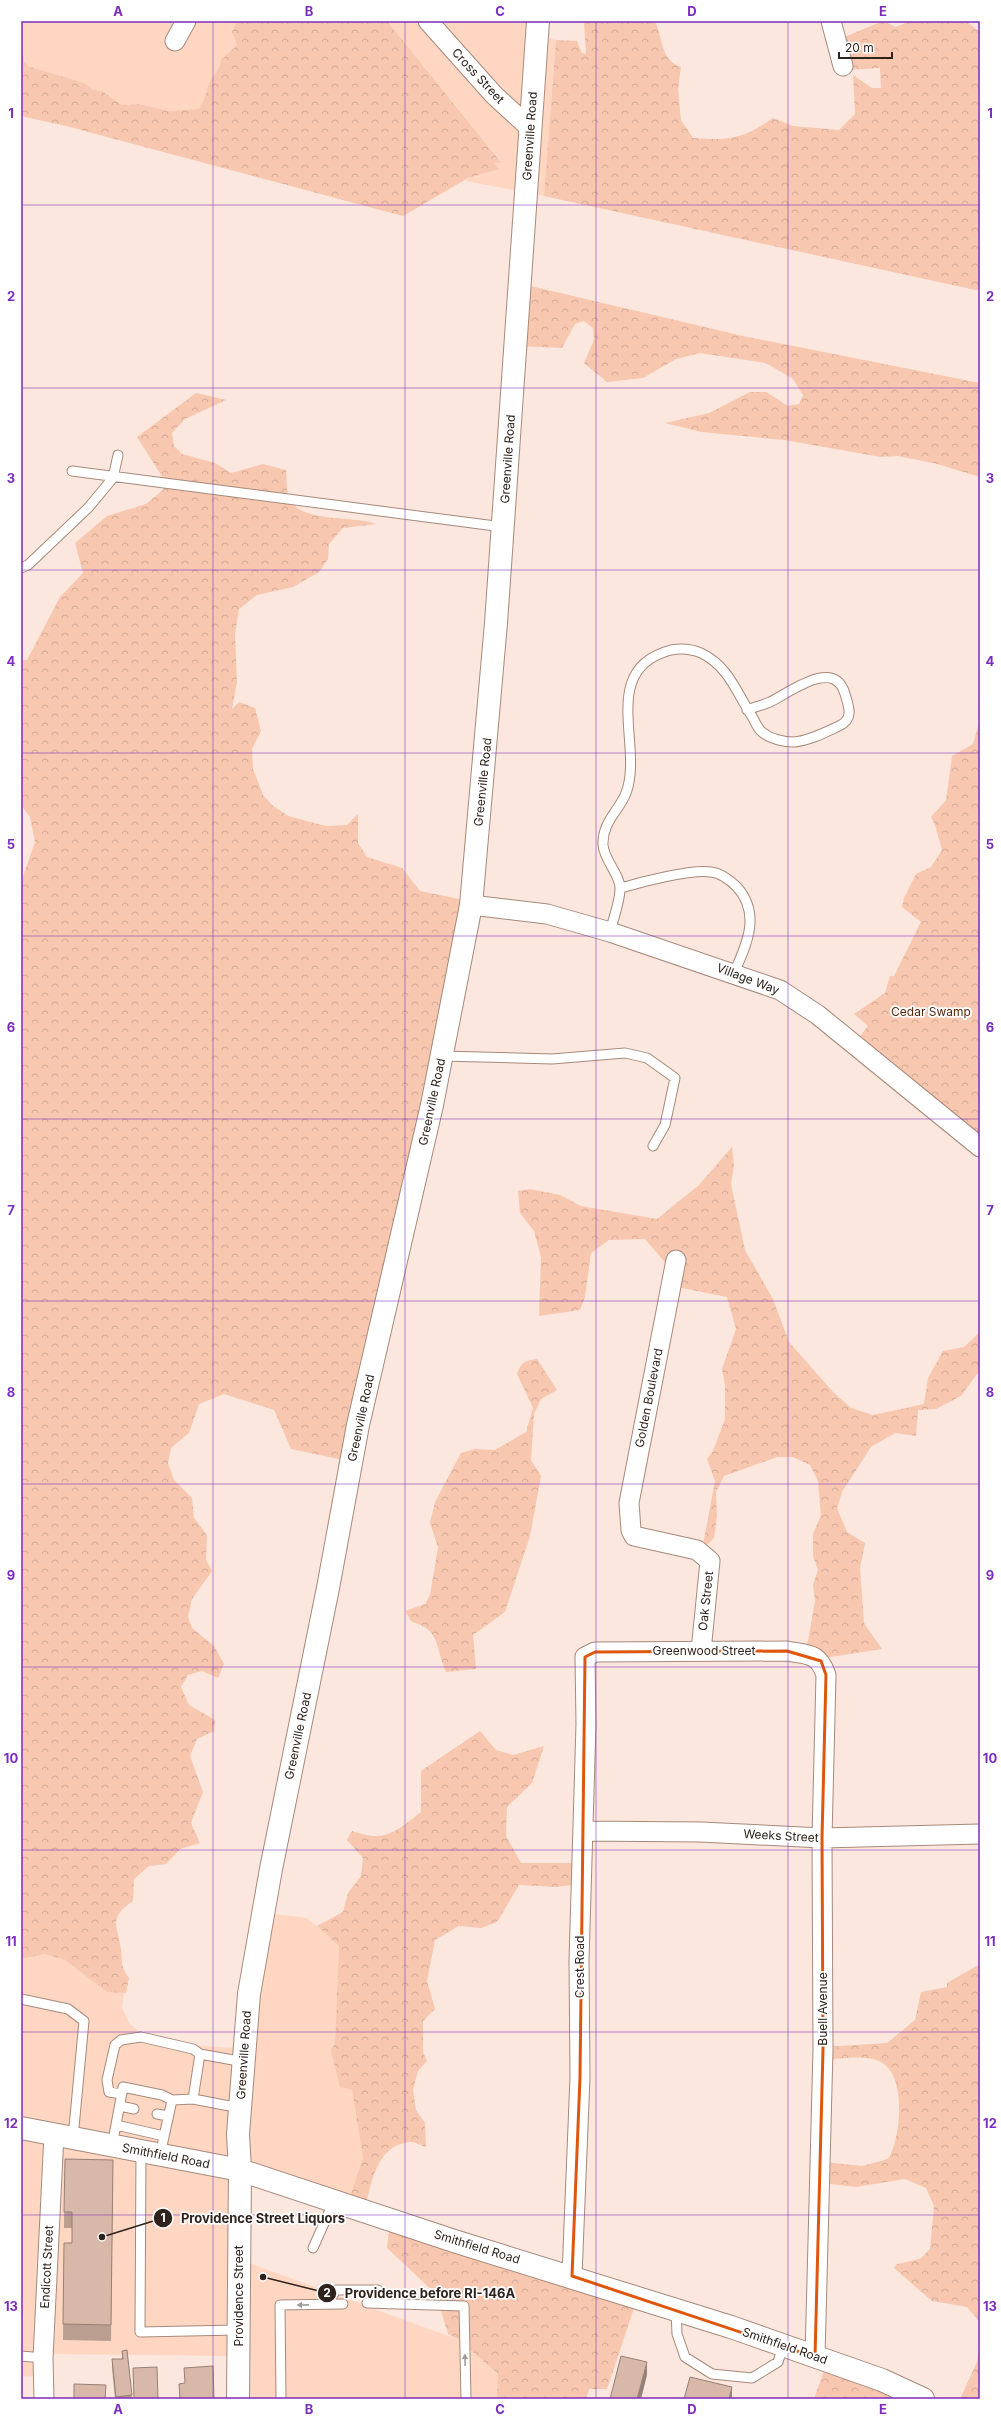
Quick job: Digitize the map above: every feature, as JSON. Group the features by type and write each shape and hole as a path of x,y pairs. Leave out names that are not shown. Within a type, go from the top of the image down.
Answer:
{"main road":[{"name":"Greenville Road","path":"240,2170 238,2134 245,2063 249,1994 271,1869 328,1588 358,1425 442,1056 471,905 489,716 538,21"},
{"name":"Smithfield Road","path":"21,2128 63,2136 114,2135 240,2170 454,2241 572,2276 676,2310 882,2380 923,2399"},
{"name":"Providence Street","path":"238,2399 240,2170"}],"street":[{"path":"175,41 186,21"},
{"name":"Cross Street","path":"428,21 494,95 531,129"},
{"path":"831,21 843,66"},
{"name":"Village Way","path":"471,905 546,914 610,932 734,973 780,990 818,1015 980,1147"},
{"name":"Golden Boulevard","path":"634,1536 631,1530 629,1504 676,1260"},
{"name":"Oak Street","path":"634,1536 697,1550 710,1561 701,1651"},
{"name":"Greenwood Street","path":"585,1657 596,1652 787,1651 814,1657 822,1661"},
{"name":"Crest Road","path":"572,2276 580,2078 579,1961 586,1724 585,1657"},
{"name":"Buell Avenue","path":"815,2357 823,2049 822,1838 826,1675 822,1661"},
{"name":"Weeks Street","path":"583,1831 700,1832 822,1838 980,1834"},
{"name":"Endicott Street","path":"44,2399 43,2358 63,2136"}],"lane":[{"path":"21,568 28,565 88,508 113,478 118,455"},
{"path":"72,471 113,478 311,501 503,528"},
{"path":"610,932 621,888 606,857 603,845 604,832 607,822 626,792 629,765 627,697 639,669 654,656 673,650 692,649 713,658 728,675 747,710 762,732 779,740 795,742 844,723 849,718 850,709 844,690 836,681 824,677 808,681 769,702 747,710"},
{"path":"621,888 643,881 712,872 730,880 744,895 750,912 751,930 734,973"},
{"path":"442,1056 552,1059 626,1053 646,1058 675,1078 665,1125 653,1146"},
{"path":"21,1999 68,2009 84,2021 63,2136"},
{"path":"122,2094 109,2092 107,2080 115,2045 121,2040 141,2038 193,2049 200,2054 245,2063"},
{"path":"193,2100 200,2054"},
{"path":"155,2147 114,2135 123,2087 162,2095 172,2100 193,2100 240,2108"},
{"path":"172,2100 168,2116 155,2147 140,2332 238,2330"},
{"path":"120,2106 134,2109"},
{"path":"157,2114 168,2116"},
{"path":"313,2248 334,2200"},
{"path":"327,2304 336,2290 378,2290 389,2304"},
{"path":"367,2303 464,2306 466,2399"},
{"path":"281,2399 280,2306 343,2304"},
{"path":"676,2310 677,2334 685,2357 712,2374 752,2378 778,2362 783,2346"},
{"path":"21,2356 43,2358"}],"highlighted area":[{"path":"787,1651 821,1661 826,1675 822,1838 823,2049 815,2357 572,2276 580,2077 585,1657 595,1652"}],"shaded area":[{"path":"21,21 237,21 232,32 237,45 221,60 221,68 210,82 207,97 199,109 168,111 140,104 122,105 102,91 92,89 84,83 28,66 24,61 21,50"},
{"path":"387,21 539,21 539,36 556,40 544,196 466,181 468,178 498,169 492,163 501,161"},
{"path":"265,1913 307,1918 339,1945 335,2043 331,2051 352,2090 363,2158 347,2206 247,2175 241,2260 459,2340 498,2374 498,2399 230,2399 230,2356 49,2354 47,2377 21,2376 21,1959 45,1954 65,1960 107,1992 124,1992 122,2008 129,2023 140,2033 191,2045 231,2048 241,2042"}],"green space":[{"path":"237,21 387,21 501,162 493,163 499,169 468,178 403,216 66,126 21,116 22,50 24,61 28,66 84,83 92,89 102,91 122,105 140,104 168,111 199,109 221,60 237,45 232,32"},
{"path":"584,21 655,21 666,54 674,64 681,67 678,89 681,120 693,138 726,139 753,130 773,118 793,126 839,130 855,114 853,75 872,88 881,88 880,68 846,70 837,40 883,21 896,27 910,21 966,21 980,32 980,291 544,196 556,40 577,41 582,53 586,54"},
{"path":"522,284 743,336 980,383 980,477 937,464 898,456 881,457 784,440 701,432 665,423 709,413 750,392 766,392 788,406 799,404 803,395 793,379 766,363 700,353 676,359 643,378 607,382 584,363 594,340 593,328 584,321 575,324 562,348 516,346"},
{"path":"196,393 226,400 185,419 172,433 174,446 182,454 215,463 231,473 263,464 286,470 289,498 295,506 304,512 329,517 367,521 376,524 343,528 329,544 328,559 319,572 293,587 257,595 239,609 235,634 237,682 232,709 239,702 255,708 261,731 252,749 253,769 263,795 272,805 288,816 326,826 347,825 358,814 358,843 367,857 402,868 420,891 464,900 348,1461 291,1449 274,1410 224,1394 199,1404 189,1433 171,1448 168,1463 174,1480 192,1498 194,1518 207,1535 206,1560 212,1571 192,1599 188,1617 192,1628 214,1646 224,1664 218,1678 202,1671 188,1675 181,1687 189,1705 215,1720 214,1731 197,1739 190,1756 203,1792 191,1823 200,1843 180,1849 166,1864 149,1866 134,1879 133,1901 120,1912 116,1922 122,1964 129,1978 126,1993 107,1992 65,1960 45,1954 21,1959 21,882 35,842 30,817 21,805 21,660 27,660 60,597 83,573 75,543 107,516 146,504 163,490 163,478 137,437"},
{"name":"Cedar Swamp","path":"978,696 980,697 980,1141 857,1040 868,1026 854,1014 885,993 890,976 894,976 921,922 902,907 904,898 916,874 931,867 942,850 935,825 931,817 946,800 952,756 973,744 979,723"},
{"path":"732,1147 734,1165 731,1184 745,1250 773,1299 789,1342 833,1392 851,1408 873,1415 924,1404 928,1378 943,1351 964,1347 980,1332 980,1370 961,1396 936,1409 918,1410 916,1436 895,1433 871,1447 842,1492 837,1508 847,1532 865,1543 860,1568 864,1623 882,1649 812,1660 805,1658 815,1601 813,1585 818,1570 813,1556 813,1534 821,1515 818,1481 810,1465 793,1457 777,1457 724,1476 716,1492 717,1516 714,1538 702,1550 715,1481 707,1459 713,1451 725,1419 725,1385 722,1369 736,1329 727,1297 677,1287 674,1273 645,1239 609,1240 591,1253 585,1297 580,1310 539,1316 541,1257 534,1231 520,1213 518,1191 530,1189 560,1195 581,1206 657,1219 699,1185"},
{"path":"537,1359 557,1390 541,1399 534,1414 531,1460 541,1476 530,1536 505,1612 473,1635 476,1669 446,1672 433,1635 428,1629 412,1622 405,1611 425,1604 430,1595 438,1547 430,1523 435,1502 461,1453 475,1449 495,1450 526,1432 533,1408 517,1374 520,1367 524,1363 529,1360"},
{"path":"480,1731 496,1750 513,1755 544,1746 532,1783 507,1807 506,1836 521,1863 582,1863 582,1884 555,1887 519,1885 497,1922 481,1928 459,1926 435,1940 427,1981 435,2009 423,2021 423,2052 427,2061 418,2071 413,2090 416,2110 425,2123 426,2147 409,2142 398,2145 389,2151 376,2169 364,2212 347,2206 363,2158 352,2090 340,2087 331,2051 335,2043 339,1946 317,1926 343,1912 348,1893 361,1876 363,1858 347,1840 352,1831 373,1836 390,1834 421,1812 421,1771"},
{"path":"980,1964 980,2322 967,2307 932,2301 894,2268 897,2264 920,2259 930,2249 934,2206 926,2188 905,2179 856,2187 821,2183 824,2162 862,2166 888,2159 896,2137 899,2108 895,2080 889,2069 881,2062 868,2058 824,2060 824,2047 887,2043 915,2020 921,1992 947,1987 947,1983"},
{"path":"390,2223 636,2302 607,2389 589,2389 586,2399 497,2399 498,2374 459,2340 448,2334 436,2294 387,2248"},
{"path":"980,2337 980,2399 960,2399 977,2362"},
{"path":"826,2365 920,2399 814,2399"}],"building":[{"path":"65,2159 113,2160 111,2325 63,2324 64,2243 72,2243 72,2212 64,2212"},
{"path":"21,2293 22,2316 21,2316"},
{"path":"127,2350 132,2395 116,2397 112,2359 123,2359 122,2351"},
{"path":"621,2356 647,2362 637,2399 610,2399"},
{"path":"213,2366 214,2399 180,2399 179,2384 185,2383 184,2368"},
{"path":"157,2367 158,2399 134,2399 133,2368"},
{"path":"690,2377 732,2387 729,2399 684,2399"},
{"path":"74,2384 106,2385 105,2399 74,2399"}],"place":[{"name":"Providence Street Liquors","path":"102,2237"},
{"name":"Providence before RI-146A","path":"263,2277"}]}
